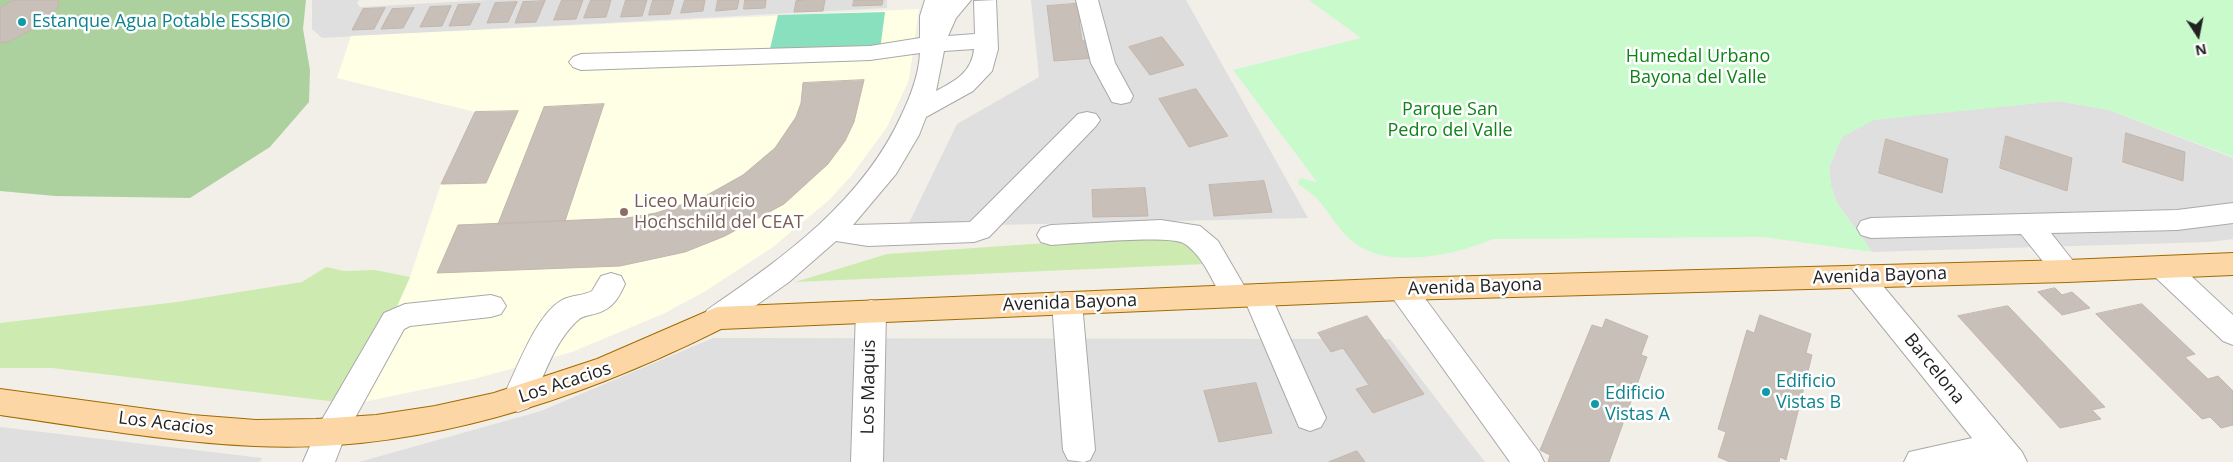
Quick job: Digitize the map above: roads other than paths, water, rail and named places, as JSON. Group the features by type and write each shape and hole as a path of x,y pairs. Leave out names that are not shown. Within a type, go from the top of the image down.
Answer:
{"main road":[{"name":"Avenida Bayona","path":"717,318 1402,289 2067,271 2233,264"},
{"name":"Los Acacios","path":"0,402 203,429 256,433 331,432 447,416 518,399 623,363 717,318"}],"street":[{"path":"932,45 946,16 960,0"},
{"path":"1087,0 1103,63 1121,96"},
{"path":"916,112 974,78 985,61 985,1"},
{"name":"Los Acacios","path":"717,318 788,267 848,214 881,175 898,150 916,112 926,84 932,45 930,32 931,3"},
{"path":"581,62 870,53 932,45 985,41"},
{"path":"831,229 845,234 868,236 974,232 979,230 1087,120"},
{"path":"1871,228 2177,220 2233,213"},
{"path":"2028,224 2067,271"},
{"path":"1051,235 1161,230 1190,233 1208,248 1246,296 1310,418"},
{"path":"2164,268 2233,334"},
{"name":"Barcelona","path":"1858,276 2005,454"},
{"path":"518,399 556,322 571,308 598,302 607,296 611,284"},
{"path":"1402,289 1528,462"},
{"path":"1067,303 1079,450"},
{"path":"320,462 331,432 394,321 405,315 491,306"},
{"name":"Los Maquis","path":"867,462 870,311"},
{"path":"1920,462 2005,454"}],"place":[{"name":"Estanque Agua Potable ESSBIO","path":"22,22"},
{"name":"Liceo Mauricio Hochschild del CEAT","path":"624,212"},
{"name":"Edificio Vistas B","path":"1766,392"},
{"name":"Edificio Vistas A","path":"1595,404"}],"park label":[{"name":"Humedal Urbano Bayona del Valle","path":"1698,67"},
{"name":"Parque San Pedro del Valle","path":"1450,120"}]}
